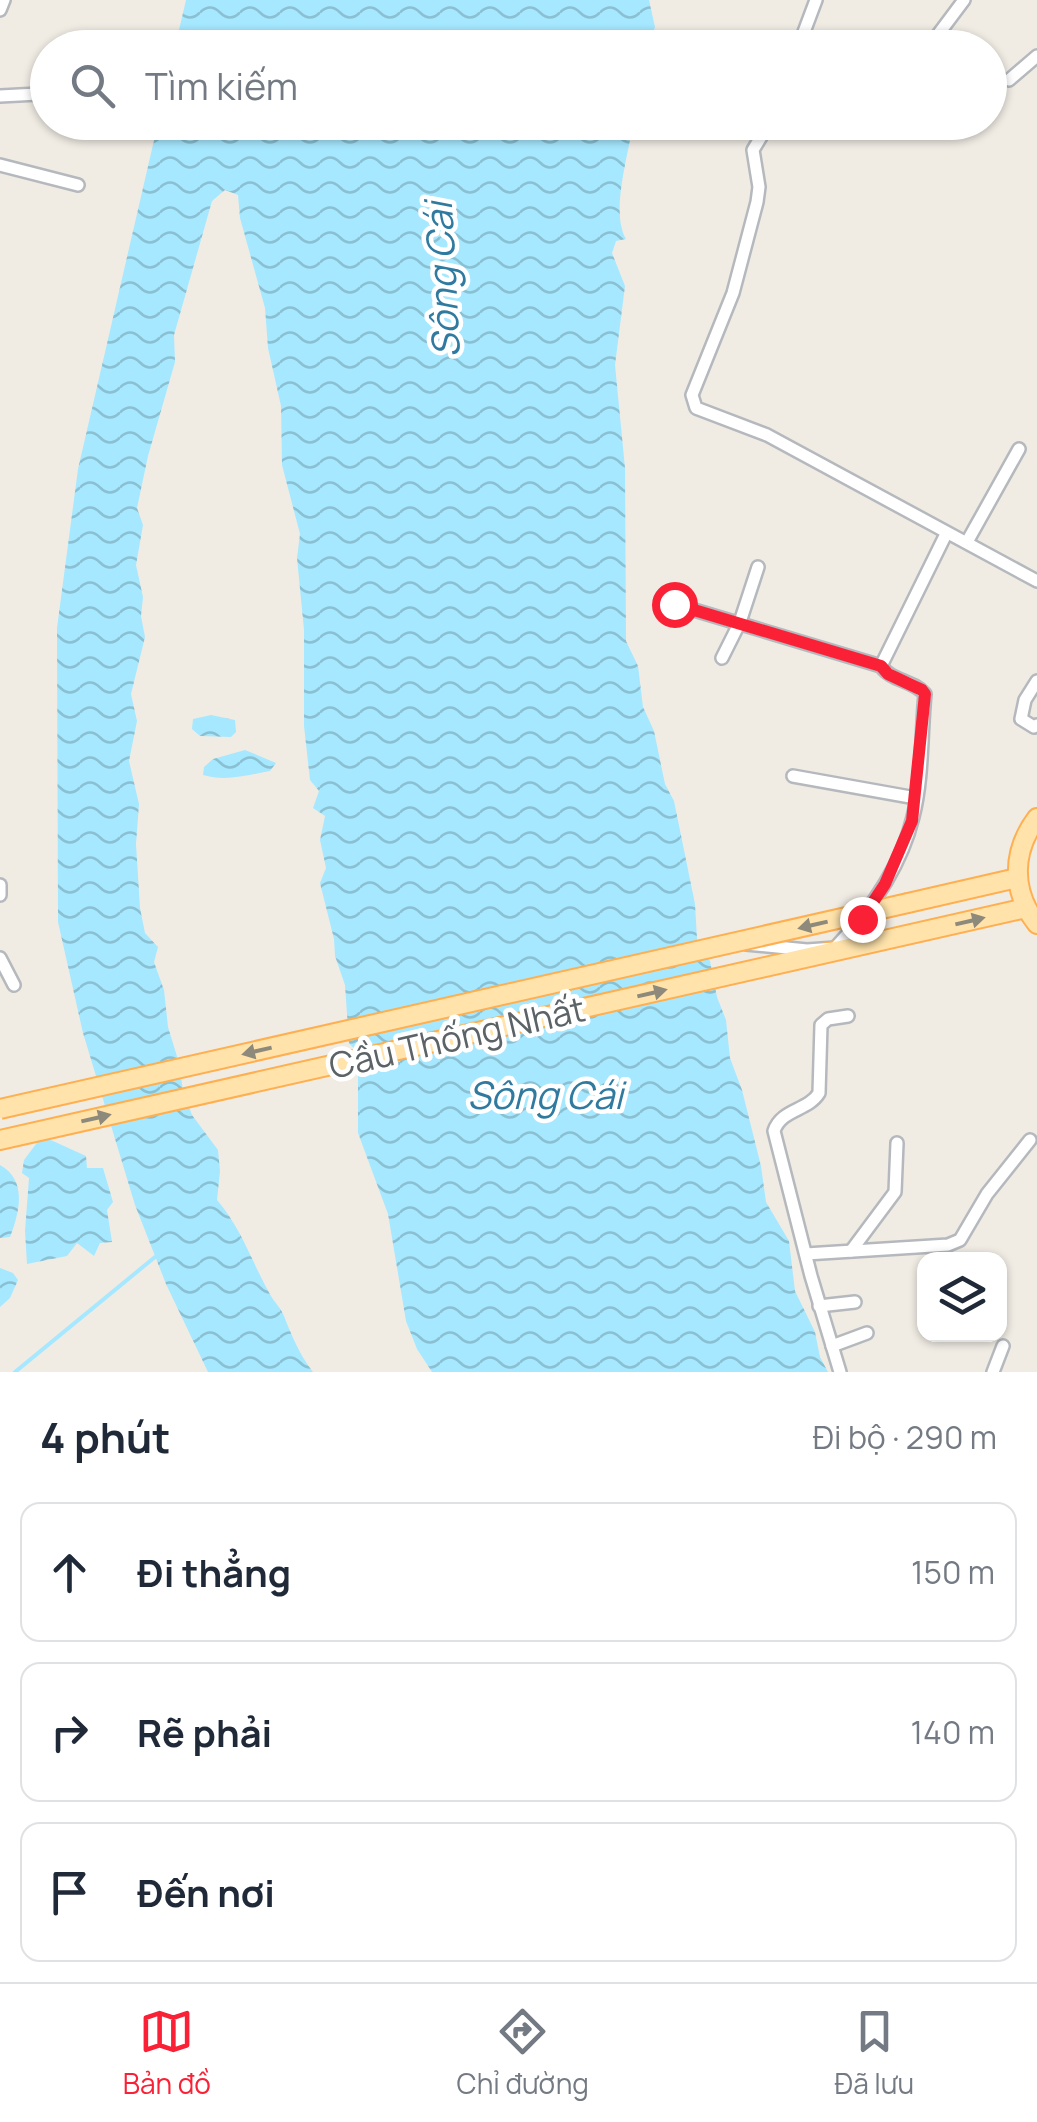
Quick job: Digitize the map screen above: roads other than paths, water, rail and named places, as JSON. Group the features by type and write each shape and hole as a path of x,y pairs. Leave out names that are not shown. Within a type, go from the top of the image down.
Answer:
{"main road":[{"path":"1032,916 1017,878 1020,847 1037,818"},
{"name":"Cầu Thống Nhất","path":"0,1110 1017,878"},
{"name":"Cầu Thống Nhất","path":"0,1140 913,934 1032,916"}],"street":[{"path":"0,10 4,0"},
{"path":"805,30 816,0"},
{"path":"942,30 964,0"},
{"path":"1009,80 1037,56"},
{"path":"0,96 30,94"},
{"path":"759,140 753,150 759,187 757,202 733,293 692,403 798,451 1037,581"},
{"path":"0,165 78,185"},
{"path":"967,542 1019,449"},
{"path":"881,666 946,534"},
{"path":"722,658 740,622 758,567"},
{"path":"674,604 881,666 925,694 912,821 885,884 862,919 834,948 807,950 726,942"},
{"path":"1037,680 1025,700 1021,719 1034,728 1037,724"},
{"path":"793,776 916,798"},
{"path":"0,885 0,895"},
{"path":"0,958 14,986"},
{"path":"840,1372 774,1131 776,1123 815,1101 820,1093 821,1025 828,1019 848,1016"},
{"path":"806,1254 948,1245 960,1240 986,1194 1030,1140"},
{"path":"851,1251 895,1192 897,1143"},
{"path":"820,1306 855,1302"},
{"path":"832,1346 866,1333"},
{"path":"993,1372 1002,1346"}],"water":[{"path":"186,0 649,0 655,27 654,30 179,30"},
{"name":"Sông Cái","path":"154,140 630,140 620,199 626,239 616,241 612,253 625,286 615,365 625,468 626,641 638,666 643,707 654,731 665,784 674,801 695,904 697,939 710,961 726,1020 730,1058 761,1166 766,1202 789,1241 795,1291 815,1332 828,1372 432,1372 417,1349 406,1321 388,1214 358,1133 358,1053 349,1043 345,985 320,883 326,868 320,840 325,816 313,808 319,791 310,780 304,726 304,630 297,558 300,534 282,465 281,406 268,348 265,308 240,218 238,195 225,190 212,201 174,335 175,362 137,508 143,525 136,565 145,637 131,694 137,721 129,761 139,804 136,844 140,908 145,933 158,947 154,962 164,990 183,1091 192,1115 218,1150 217,1200 240,1234 313,1372 208,1372 166,1284 135,1205 83,1033 58,922 57,628 78,469"},
{"path":"211,715 235,720 236,732 231,737 200,736 192,729 193,719"},
{"path":"245,750 276,763 270,771 245,776 203,775 204,767 213,759"},
{"path":"42,1136 86,1156 87,1168 103,1168 113,1202 107,1210 112,1242 100,1243 94,1256 77,1243 67,1256 27,1264 29,1178 22,1173 24,1160"},
{"path":"0,1165 14,1179 19,1197 10,1237 0,1238"},
{"path":"0,1268 13,1273 18,1280 10,1298 0,1307"}],"waterway":[{"path":"15,1372 155,1257"}]}
